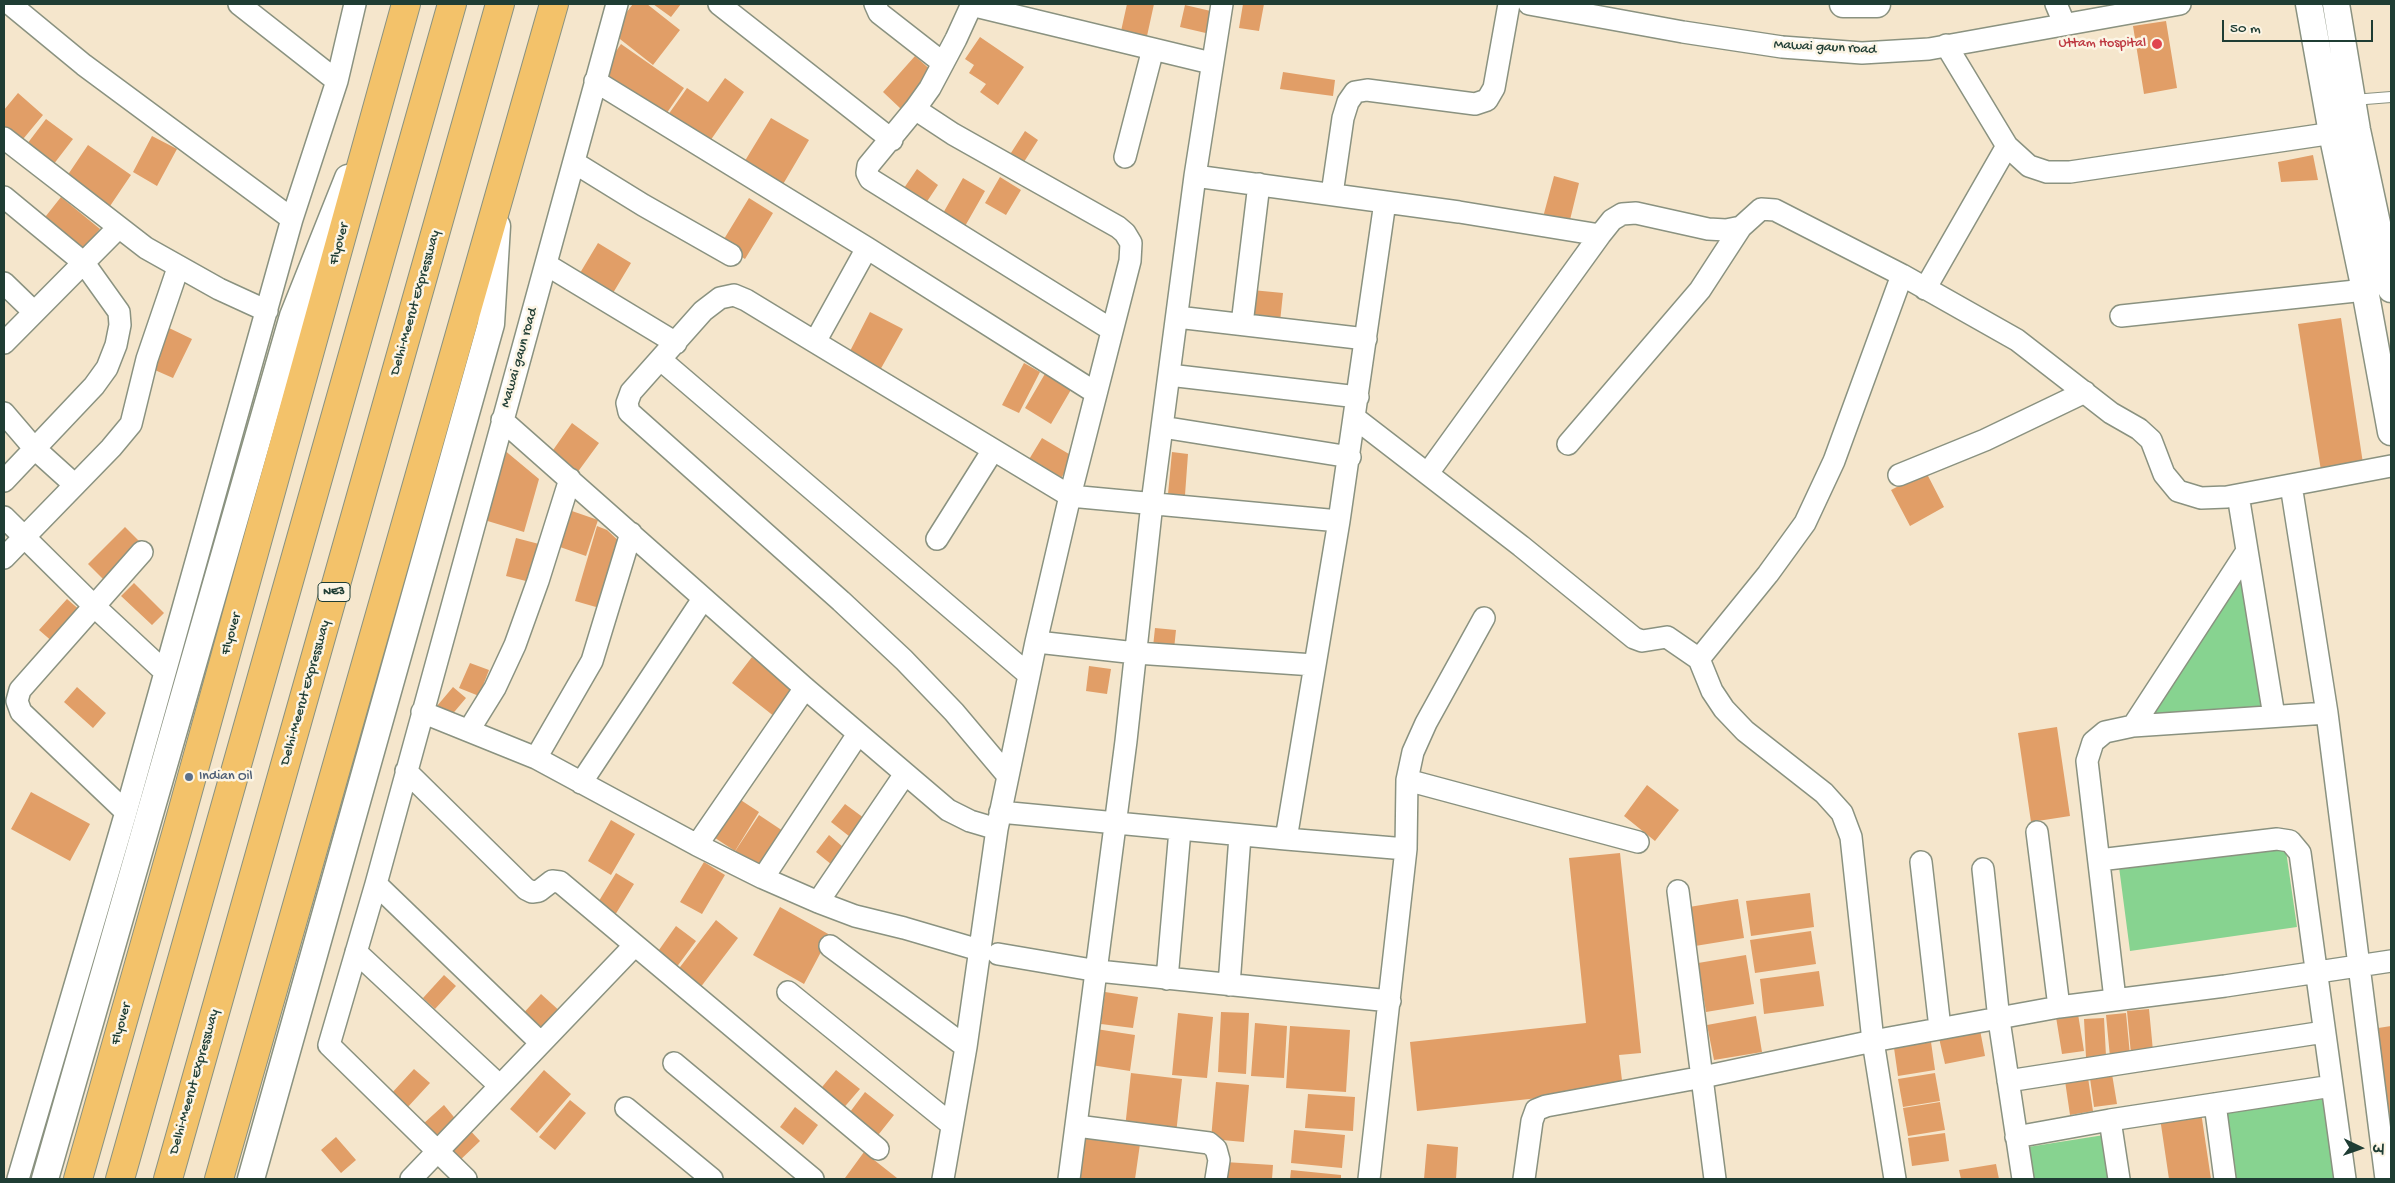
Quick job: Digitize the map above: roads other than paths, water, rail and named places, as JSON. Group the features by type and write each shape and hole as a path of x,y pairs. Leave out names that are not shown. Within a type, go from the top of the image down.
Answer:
{"highway":[{"name":"Flyover","path":"78,1179 276,477 406,4"},
{"path":"120,1179 452,4"},
{"name":"Delhi-Meerut Expressway","path":"168,1179 500,4"},
{"path":"219,1179 554,4"}],"street":[{"path":"10,4 84,65 292,219"},
{"path":"239,4 337,81"},
{"name":"Mawai gaun road","path":"438,1151 329,1045 376,884 617,4"},
{"path":"719,4 892,140"},
{"path":"875,4 879,13 943,63"},
{"path":"1112,330 870,179 867,173 868,166 892,140 915,109 943,63 972,4 1212,63"},
{"path":"1069,1179 1116,824 1152,503 1195,176 1222,4"},
{"path":"1332,194 1343,118 1348,102 1354,92 1367,90 1475,104 1487,100 1494,88 1509,4"},
{"name":"Mawai gaun road","path":"1529,4 1683,32 1782,47 1862,53 1946,45 2060,14 2180,4"},
{"path":"1843,4 1877,4"},
{"path":"2309,4 2391,289"},
{"path":"2336,4 2352,100 2344,131 2366,290 2391,432"},
{"path":"18,1179 126,812 268,312 292,219 337,81 352,5"},
{"path":"1946,45 2007,146 2029,166 2047,172 2070,172 2344,131"},
{"path":"1125,157 1153,49"},
{"path":"595,81 867,248 1096,393"},
{"path":"46,1179 292,316 383,89"},
{"path":"915,109 953,134 1125,233 1131,243 1130,261 1070,496 1029,675 999,820 988,952 966,1047 943,1179"},
{"path":"4,138 146,248 178,268 268,312"},
{"path":"1925,289 2007,146"},
{"path":"575,162 643,205 731,255"},
{"path":"1195,176 1332,194 1600,235"},
{"path":"1242,324 1259,184"},
{"path":"4,197 84,263 119,312 120,324 116,345 107,368 94,386 4,481"},
{"path":"1286,840 1350,457 1385,202"},
{"path":"251,1179 491,324 498,203"},
{"path":"1568,444 1700,290 1741,227 1761,209 1775,210 1902,275 2017,340 2111,413 2139,429 2151,440 2158,454 2164,474 2178,491 2200,498 2238,495 2391,466"},
{"path":"1428,473 1612,220 1622,214 1636,213 1708,229 1726,230 1741,227"},
{"path":"4,343 118,228"},
{"path":"815,342 867,248"},
{"path":"547,264 676,343"},
{"path":"4,558 131,424 147,359 178,268"},
{"path":"1699,659 1768,574 1804,523 1834,461 1902,275"},
{"path":"4,283 34,312"},
{"path":"2122,316 2366,290"},
{"path":"1008,776 954,712 904,660 842,601 629,412 627,403 631,392 703,311 720,298 734,295 746,300 1070,496 1339,521"},
{"path":"1177,317 1366,339"},
{"path":"661,360 1029,675"},
{"path":"1169,375 1357,407 1428,473 1634,638 1642,641 1668,637 1699,659 1712,691 1724,709 1746,731 1824,793 1842,813 1851,837 1873,1041 1895,1179"},
{"path":"1899,476 1985,440 2085,392"},
{"path":"4,413 34,448 75,485"},
{"path":"502,420 858,734 948,810 970,821 999,820 1116,824 1406,849"},
{"path":"1162,427 1350,457"},
{"path":"937,539 993,450"},
{"path":"469,730 495,688 515,645 538,581 570,479"},
{"path":"2291,485 2327,713 2386,1179"},
{"path":"2238,495 2274,716"},
{"path":"4,517 94,606 165,672"},
{"path":"536,758 592,661 631,533"},
{"path":"2133,726 2247,550"},
{"path":"126,812 21,712 17,701 20,690 142,552"},
{"path":"580,783 703,599"},
{"path":"1369,1179 1406,849 1408,780 1413,752 1426,723 1484,618"},
{"path":"1046,643 1136,653 1314,666"},
{"path":"697,845 805,688"},
{"path":"422,712 536,758 697,845 763,878 855,916 988,952 1098,970 1167,979 1390,1001"},
{"path":"2115,998 2087,761 2093,742 2105,732 2133,726 2327,713"},
{"path":"763,878 858,734"},
{"path":"406,771 526,889 532,892 539,891 552,881 560,882 878,1149"},
{"path":"818,902 905,774"},
{"path":"1408,780 1638,842"},
{"path":"1167,979 1180,830"},
{"path":"2037,832 2059,1007"},
{"path":"1229,985 1240,836"},
{"path":"2099,860 2277,839 2290,841 2300,853 2345,1179"},
{"path":"1921,862 1940,1028"},
{"path":"1983,869 1999,1020 2023,1179"},
{"path":"376,884 541,1043"},
{"path":"1678,891 1687,975 1703,1077 1715,1179"},
{"path":"411,1179 635,945"},
{"path":"830,946 966,1047"},
{"path":"356,952 500,1086"},
{"path":"1524,1179 1532,1120 1536,1110 1546,1106 1703,1077 1940,1028 1999,1020 2059,1007 2115,998 2225,986 2391,961"},
{"path":"788,992 952,1125"},
{"path":"2008,1081 2324,1032"},
{"path":"674,1063 813,1179"},
{"path":"2016,1137 2110,1120 2332,1086"},
{"path":"2215,1104 2226,1179"},
{"path":"626,1108 712,1179"},
{"path":"2110,1120 2119,1179"},
{"path":"1077,1126 1209,1144 1216,1150 1219,1160 1216,1179"},
{"path":"438,1151 466,1179"}],"lane":[{"path":"2352,100 2391,97"}],"place":[{"name":"Uttam Hospital","path":"2157,44"},
{"name":"Indian Oil","path":"189,777"}]}
